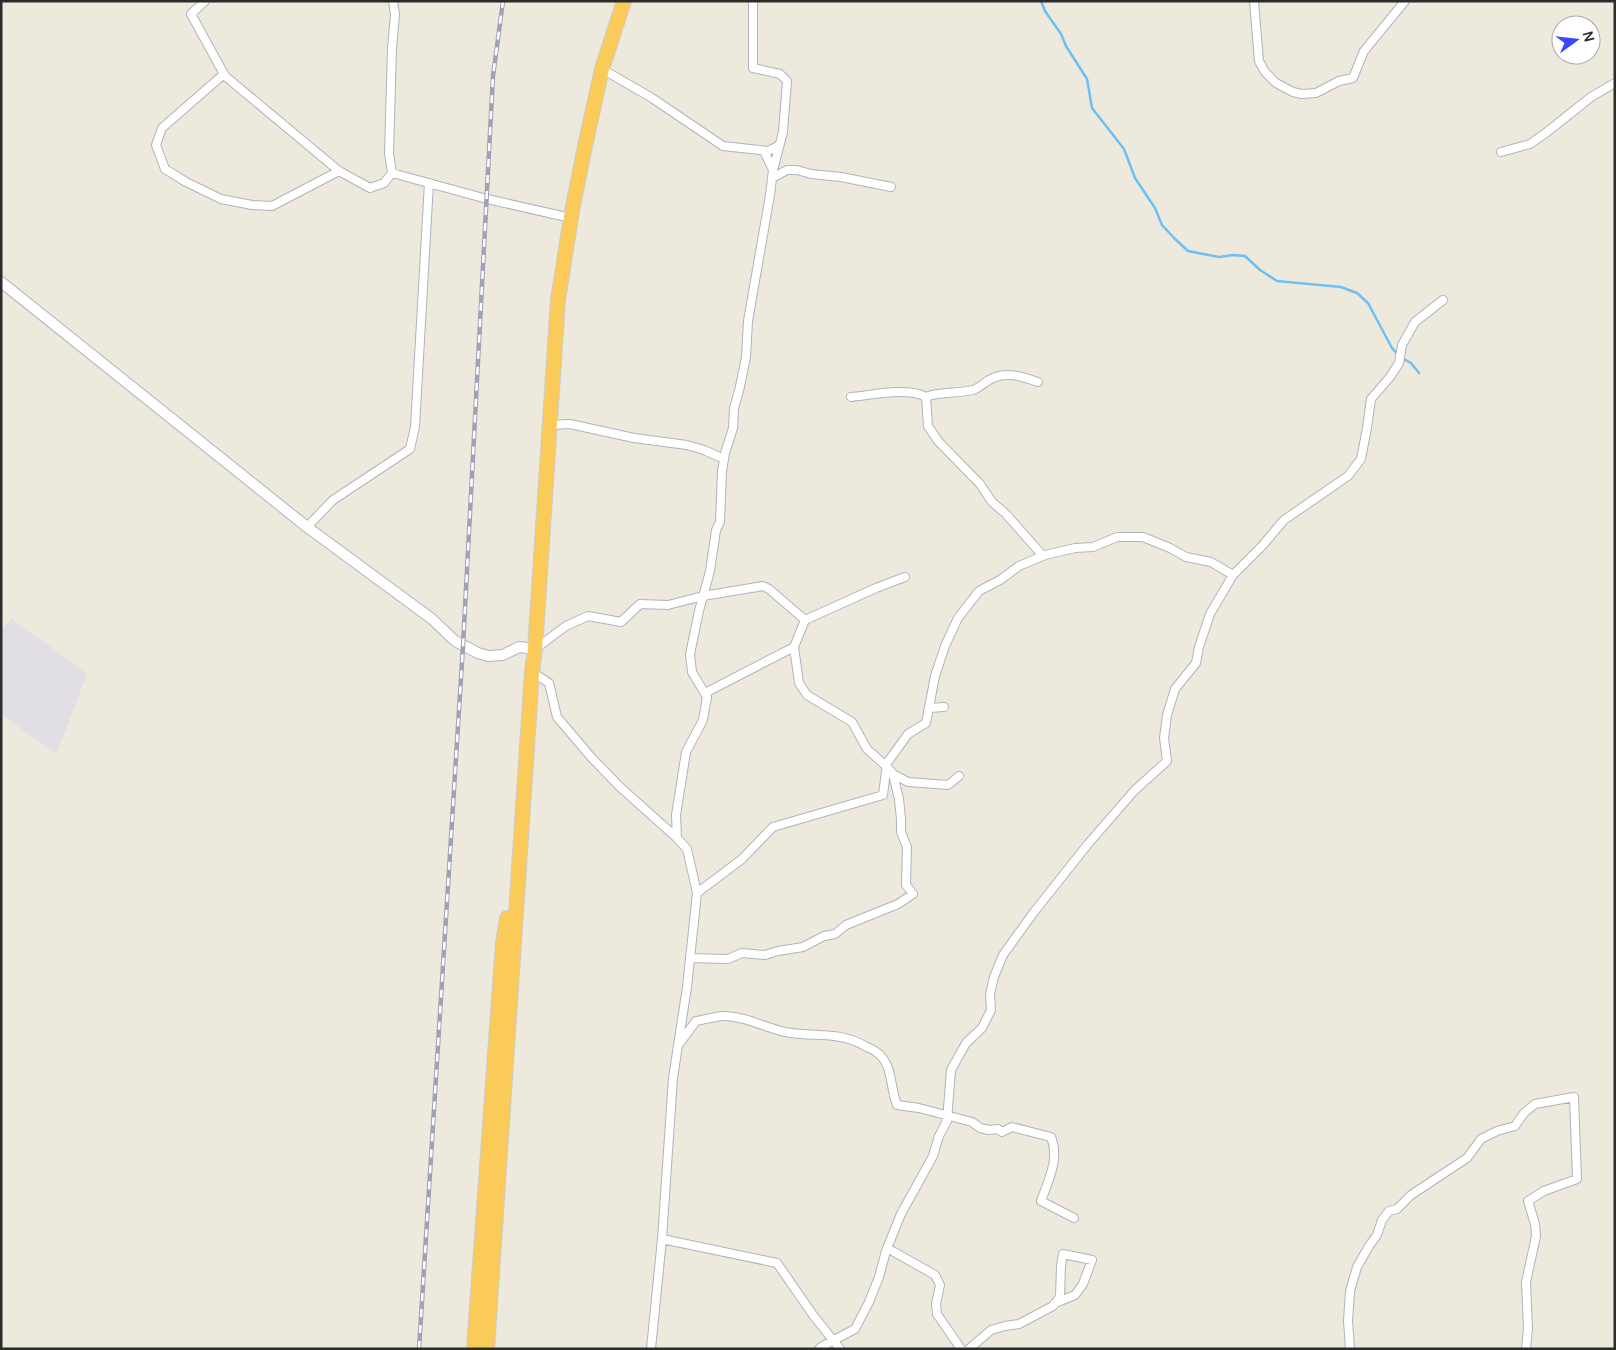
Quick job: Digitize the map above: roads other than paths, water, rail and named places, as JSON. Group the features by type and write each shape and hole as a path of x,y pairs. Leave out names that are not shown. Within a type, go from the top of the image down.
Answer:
{"highway":[{"path":"486,1349 558,300 571,218 602,69 624,1"},
{"path":"474,1349 503,943 521,821"}],"street":[{"path":"205,1 192,14 224,74 339,171 370,188 384,183 392,173 389,153 395,14 392,1"},
{"path":"678,838 676,815 686,752 702,720 707,697 692,672 690,654 710,571 716,530 720,522 722,471 733,428 734,408 740,391 746,357 748,321 772,174 783,132 787,82 780,74 753,68 753,1"},
{"path":"1254,1 1259,61 1265,72 1276,83 1293,92 1302,94 1316,93 1339,82 1353,78 1364,52 1405,1"},
{"path":"602,69 652,98 723,146 764,151 778,146"},
{"path":"224,74 162,128 156,145 165,169 186,182 221,199 252,205 272,206 339,171"},
{"path":"1502,152 1530,144 1591,97 1615,83"},
{"path":"764,151 772,174"},
{"path":"772,174 787,170 797,170 891,187"},
{"path":"392,173 487,200 571,218"},
{"path":"307,527 333,500 410,449 415,427 429,184"},
{"path":"1,282 307,527 432,619 454,641 478,654 496,657 519,646 535,649 566,626 588,616 621,622 640,604 668,605 703,596 763,586 805,620"},
{"path":"819,1349 821,1346 855,1329 870,1302 887,1248 901,1214 933,1156 938,1136 947,1122 951,1070 966,1043 982,1028 991,1010 990,994 994,976 1003,955 1034,912 1088,844 1134,791 1167,761 1164,738 1167,715 1175,689 1196,663 1210,614 1233,575 1262,546 1284,520 1348,476 1361,459 1371,398 1390,377 1399,363 1402,345 1415,322 1443,300"},
{"path":"851,397 892,393 918,393 926,397 936,393 962,392 975,390 1004,374 1015,375 1038,382"},
{"path":"926,397 928,426 938,441 980,484 992,502 1006,514 1043,556"},
{"path":"550,425 570,424 634,438 687,446 704,450 724,459"},
{"path":"697,893 742,859 774,827 883,795 887,762 908,734 926,723 935,676 945,646 958,618 979,591 1000,580 1020,566 1043,556 1075,548 1093,547 1117,537 1143,537 1170,548 1186,558 1210,562 1233,575"},
{"path":"690,958 728,959 742,953 765,956 778,951 803,947 824,936 836,934 846,924 898,904 913,894 906,885 907,847 900,832 899,799 892,774 867,749 852,722 807,694 799,684 794,647 805,620 905,577"},
{"path":"705,693 794,647"},
{"path":"532,672 549,683 557,717 591,757 620,788 678,838 687,849 697,893 673,1078 662,1239 651,1349"},
{"path":"929,708 944,707"},
{"path":"892,774 908,782 948,785 959,776"},
{"path":"678,1045 696,1021 723,1016 786,1032 832,1035 856,1040 879,1054 888,1066 890,1082 898,1105 918,1108 972,1122 980,1128 989,1130 998,1129 1002,1132 1012,1127 1051,1137 1054,1145 1053,1168 1051,1178 1041,1201 1074,1218"},
{"path":"1350,1349 1348,1321 1350,1291 1357,1267 1376,1235 1382,1220 1389,1211 1397,1209 1412,1195 1467,1158 1481,1139 1497,1131 1515,1126 1524,1113 1535,1104 1574,1097 1577,1179 1544,1191 1528,1201 1535,1224 1536,1236 1526,1282 1528,1328 1526,1349"},
{"path":"662,1239 777,1263 840,1349"},
{"path":"887,1248 935,1275 940,1285 936,1304 937,1314 961,1349"},
{"path":"968,1349 991,1330 1019,1324 1053,1306 1055,1303 1060,1297 1061,1266 1064,1254 1092,1260 1083,1284 1076,1295 1055,1303"}],"waterway":[{"path":"1041,1 1045,11 1061,34 1066,46 1087,79 1092,108 1124,149 1135,178 1155,208 1162,225 1174,238 1188,251 1219,257 1245,256 1260,270 1277,281 1341,287 1357,293 1368,303 1392,348 1400,357 1411,363 1419,373"}],"railway":[{"path":"419,1349 463,646 493,76 503,1"}]}
